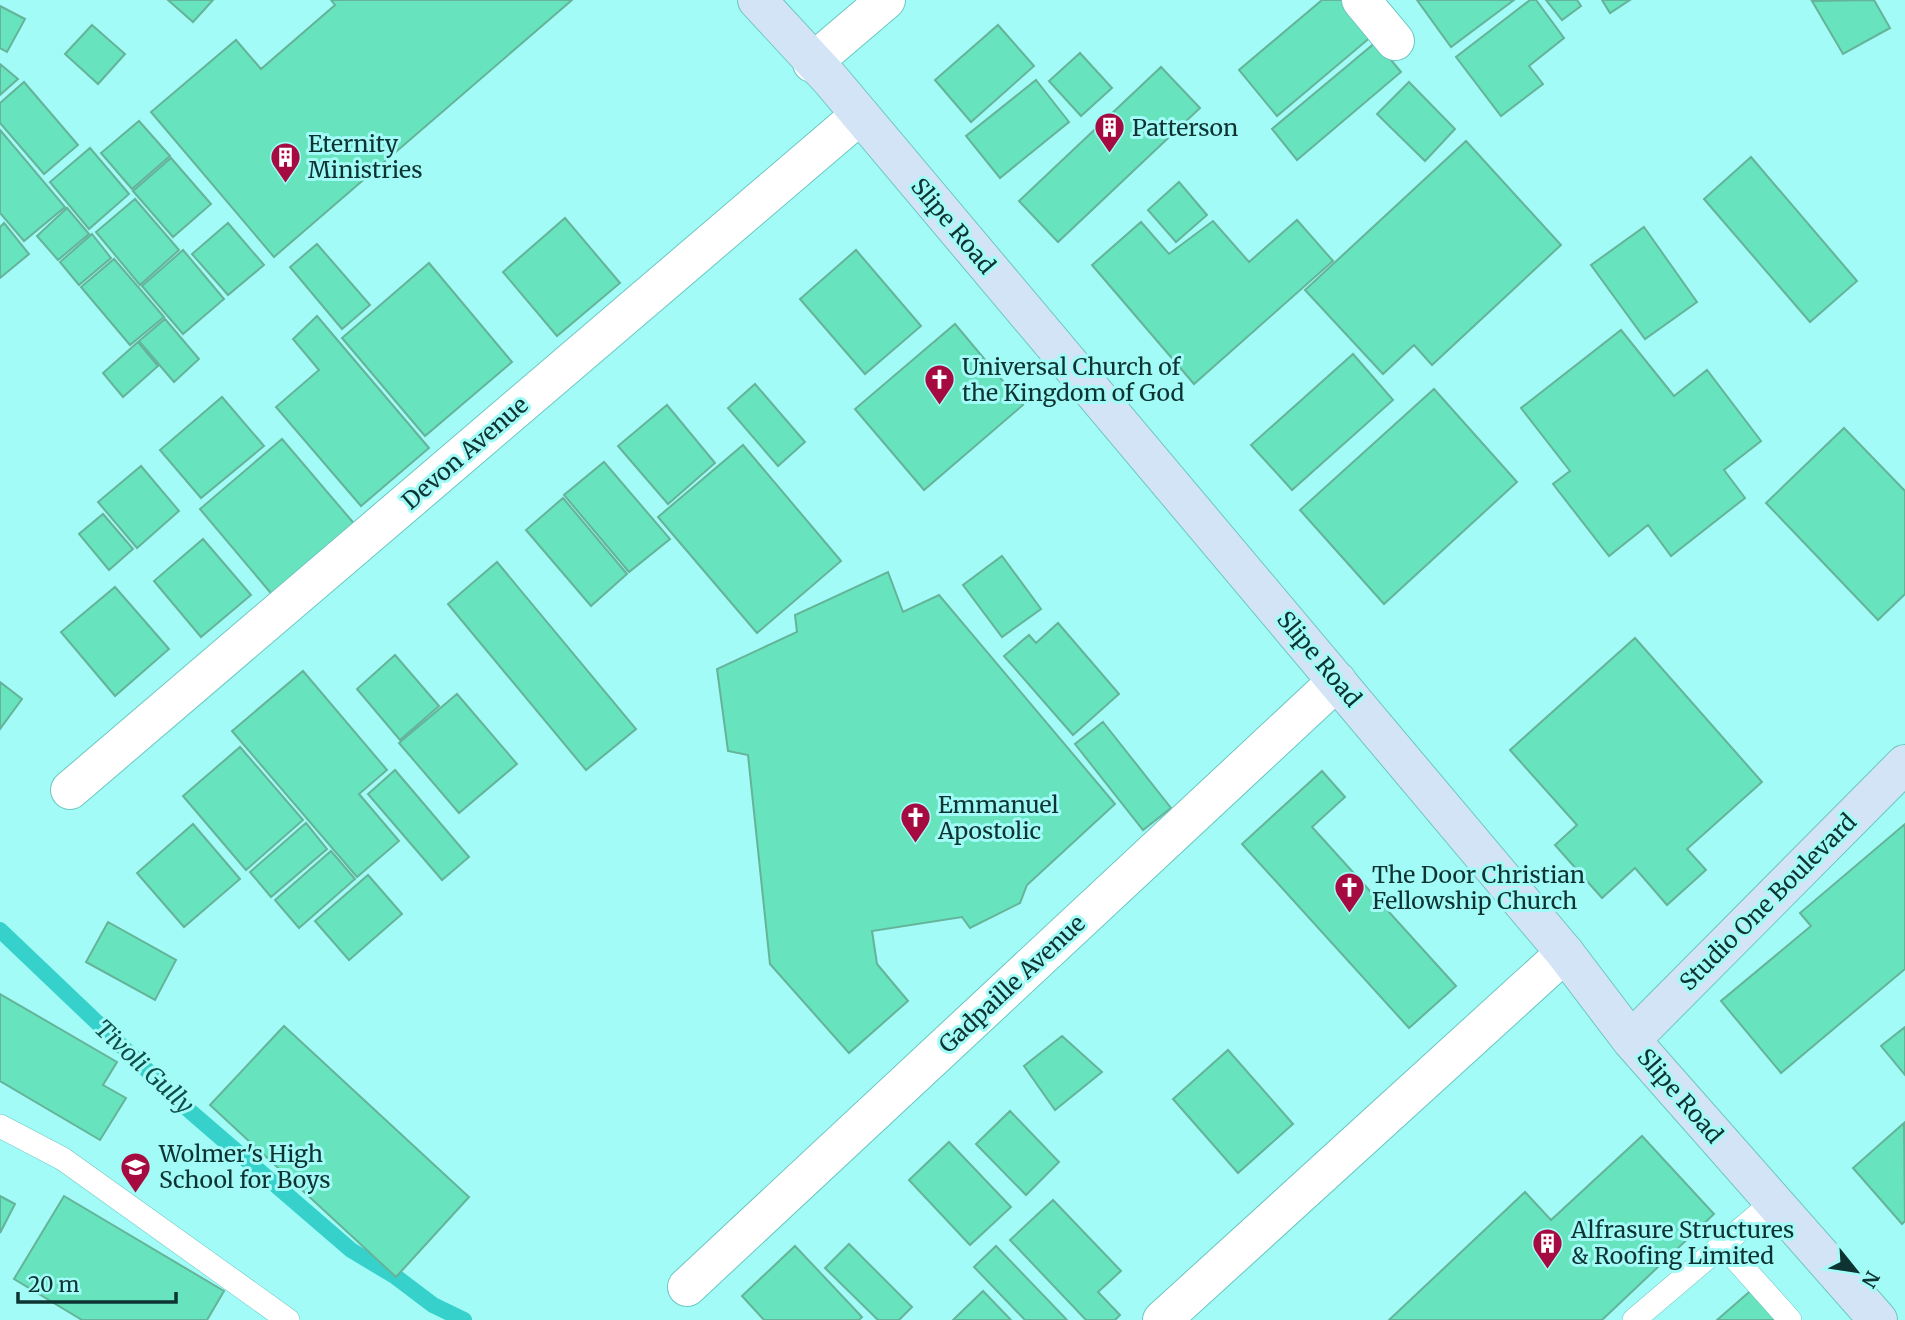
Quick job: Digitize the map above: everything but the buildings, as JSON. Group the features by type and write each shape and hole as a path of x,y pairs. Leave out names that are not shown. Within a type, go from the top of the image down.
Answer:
{"main road":[{"name":"Slipe Road","path":"757,0 860,115 1337,681 1565,953 1630,1040 1872,1318"},
{"name":"Studio One Boulevard","path":"1630,1040 1905,764"}],"street":[{"path":"812,63 886,0"},
{"path":"1361,0 1395,41"},
{"name":"Devon Avenue","path":"70,790 860,115"},
{"name":"Gadpaille Avenue","path":"687,1287 1337,681"},
{"path":"1162,1320 1565,953"}],"lane":[{"path":"0,1126 63,1159 288,1320"},
{"path":"1634,1320 1773,1202"},
{"path":"1723,1245 1790,1320"}],"waterway":[{"name":"Tivoli Gully","path":"0,930 191,1112 351,1250 396,1277 433,1305 464,1320"}],"place":[{"name":"Patterson","path":"1109,155"},
{"name":"Eternity Ministries","path":"285,184"},
{"name":"Universal Church of the Kingdom of God","path":"939,407"},
{"name":"Emmanuel Apostolic","path":"915,845"},
{"name":"The Door Christian Fellowship Church","path":"1349,915"},
{"name":"Wolmer's High School for Boys","path":"136,1194"},
{"name":"Alfrasure Structures & Roofing Limited","path":"1548,1270"}]}
